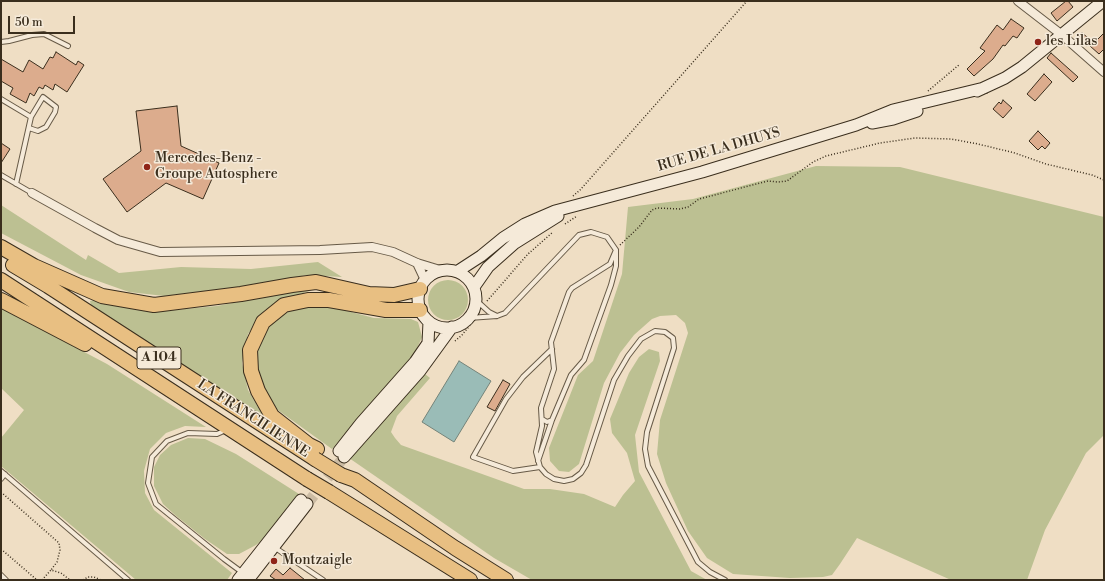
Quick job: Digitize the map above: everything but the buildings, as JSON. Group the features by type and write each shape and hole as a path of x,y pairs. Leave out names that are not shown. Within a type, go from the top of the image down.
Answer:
{"highway":[{"path":"1,247 34,266 102,296 154,305 241,294 316,282 369,294 394,295 422,284"},
{"name":"LA FRANCILIENNE","path":"1,258 318,456"},
{"name":"LA FRANCILIENNE","path":"1,280 113,352 228,429 470,580"},
{"path":"1,300 96,350 113,352"},
{"path":"420,310 386,310 329,300 308,300 284,305 263,322 250,350 251,371 258,391 272,416 309,445 318,456 342,463 355,480 455,548 506,580"}],"street":[{"path":"1018,1 1062,35 1104,72"},
{"name":"RUE DE LA DHUYS","path":"458,271 524,224 575,204 590,202 702,172 856,125 893,119 967,96 1005,78 1022,67 1103,1"},
{"path":"32,193 118,240 160,252 305,250 372,247 393,252 417,263 440,270 458,271 470,280 480,303 474,310 472,318 452,328 436,326 429,322 420,310 418,303 422,284 417,263"},
{"name":"RUE DE LA DHUYS","path":"474,287 488,267 515,242 575,204"},
{"path":"422,284 432,274 440,270"},
{"path":"342,463 361,423 415,362 428,343 429,322"},
{"path":"342,463 373,422 420,371 452,328"},
{"path":"304,502 274,547 243,578 304,502"}],"lane":[{"path":"1,42 32,35 44,34 68,46"},
{"path":"16,184 31,117 44,97 56,107 55,112 46,127 38,131 29,128"},
{"path":"1,99 31,117"},
{"path":"1,175 32,193"},
{"path":"472,318 497,316 505,313 579,235 592,232 607,237 616,250 616,266 611,285 584,360 571,375 552,420 538,461"},
{"path":"616,250 610,264 572,288 569,292 551,342 554,369 540,408 542,426 536,452 538,461 540,467 546,474 554,479 564,481 581,473 586,465 614,380 628,356 641,339 655,331 665,332 673,338 674,348 647,432 645,449 648,466 698,562 710,572 725,580"},
{"path":"480,303 497,316"},
{"path":"540,467 513,471 473,457 506,399 523,377 552,349"},
{"path":"542,419 547,422 552,420"},
{"path":"228,429 216,434 188,433 167,441 152,457 148,483 156,504 224,559 243,578"},
{"path":"1,471 128,580"},
{"path":"1,479 6,474"},
{"path":"274,547 323,580"},
{"path":"1,575 6,580"}],"path":[{"path":"563,225 580,214 575,204 580,190 747,1"},
{"path":"928,91 960,64"},
{"path":"616,250 639,227 652,210 657,208 680,209 688,207 699,199 768,181 787,181 813,162 826,156 915,138 951,139 978,144 1015,153 1046,164 1092,175 1104,180"},
{"path":"575,204 580,190"},
{"path":"480,303 528,254 558,229"},
{"path":"444,340 452,344 462,336 472,318"},
{"path":"1,492 59,543 60,550 57,562 42,580"},
{"path":"1,549 37,580"},
{"path":"51,570 61,573 70,580"},
{"path":"83,580 88,577 94,577 101,580"}],"green space":[{"path":"816,166 900,167 1104,217 1104,435 1086,453 1045,530 1027,580 951,580 857,538 832,575 823,577 790,578 733,574 707,558 688,531 666,483 657,454 660,420 688,333 685,323 676,315 660,316 652,319 634,335 620,353 604,383 579,464 569,472 559,471 550,461 549,448 578,375 593,361 622,274 628,207 693,199"},
{"path":"1,205 86,260 88,255 119,273 181,267 251,269 318,262 342,277 307,275 255,285 164,296 129,292 81,275 1,233"},
{"path":"444,280 452,280 459,283 465,289 468,300 465,311 459,317 452,320 444,320 437,317 431,311 428,304 428,296 431,289 437,283"},
{"path":"309,291 291,297 265,310 248,334 242,363 248,390 263,416 91,306 90,301 94,300 137,309 163,311 217,306 288,292"},
{"path":"311,305 332,307 374,318 411,319 418,322 422,337 415,353 332,449 275,408 260,385 256,359 261,339 272,321 292,307"},
{"path":"1,308 107,364 206,427 185,426 166,433 150,449 144,471 145,493 154,510 232,573 227,580 136,580 1,466 1,438 24,410 1,388"},
{"path":"649,349 659,352 660,361 635,435 639,472 691,571 707,580 532,580 494,558 349,458 425,374 430,378 397,416 391,432 401,445 524,489 550,489 584,494 615,507 635,481 627,453 612,433 610,419 629,373 639,357"},
{"path":"188,438 205,439 236,454 299,494 266,537 256,545 239,554 227,554 205,539 163,504 154,486 154,467 160,455 171,445"}],"water":[{"path":"459,361 491,381 454,442 422,422"}],"tunnel":[{"path":"307,504 344,457"}],"place":[{"name":"les Lilas","path":"1038,42"},
{"name":"Mercedes-Benz - Groupe Autosphere","path":"147,167"},
{"name":"Montzaigle","path":"274,561"}]}
